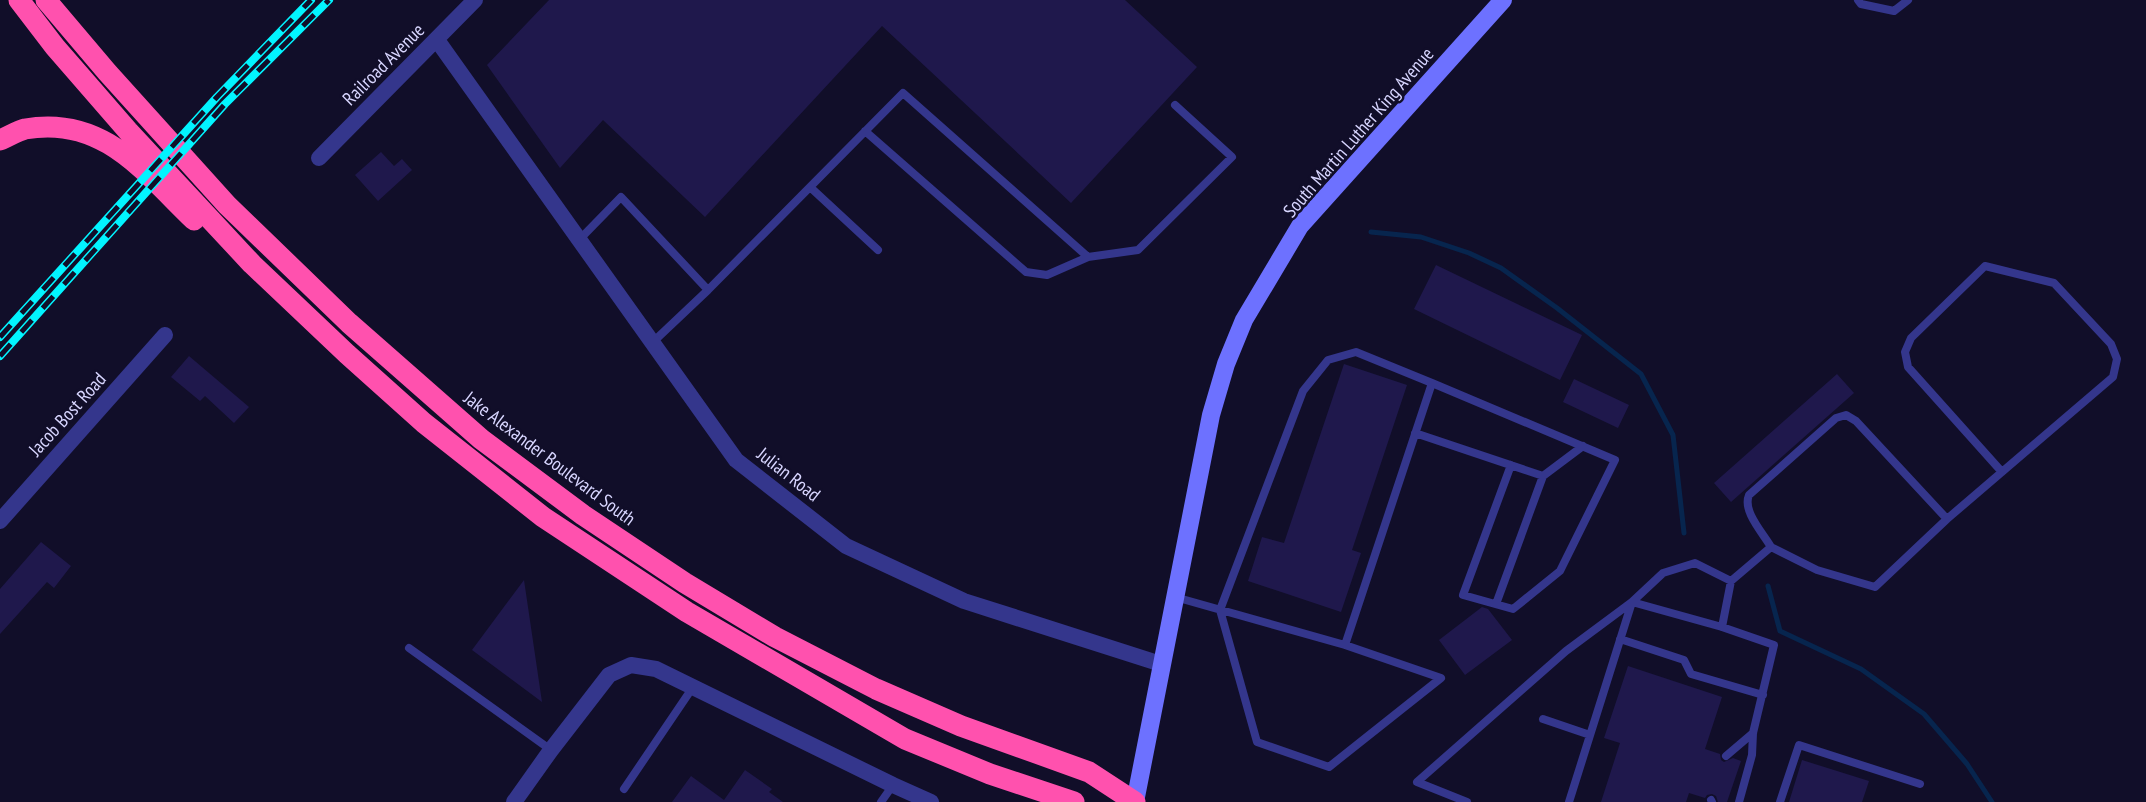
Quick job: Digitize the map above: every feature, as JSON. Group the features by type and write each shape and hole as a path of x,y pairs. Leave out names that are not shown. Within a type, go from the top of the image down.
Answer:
{"highway":[{"path":"19,0 55,47 128,131 252,264 424,423 543,517 687,612 905,739 990,774 1074,802"},
{"name":"Jake Alexander Boulevard South","path":"46,0 227,205 349,323 481,439 583,515 685,583 775,637 876,689 961,726 1089,772 1135,802"},
{"path":"0,140 23,130 64,128 98,137 124,153 244,270 347,354"}],"street":[{"name":"Railroad Avenue","path":"319,158 475,0"},
{"name":"South Martin Luther King Avenue","path":"1161,664 1211,415 1226,364 1244,320 1300,226 1503,0"},
{"name":"Julian Road","path":"436,40 736,460 846,546 964,601 1161,664"},
{"name":"Jacob Bost Road","path":"0,521 166,335"},
{"path":"1135,802 1161,664"},
{"path":"514,802 608,675 631,665 656,669 931,802"}],"lane":[{"path":"1858,0 1861,4 1894,10 1908,0"},
{"path":"653,342 903,93 1088,257"},
{"path":"865,131 1027,272 1047,275 1088,257 1138,250 1232,157 1175,105"},
{"path":"810,187 878,250"},
{"path":"579,240 621,197 708,290"},
{"path":"1947,519 1856,421 1846,415 1836,418 1749,495 1746,502 1771,548 1817,570 1875,587 1947,519 2002,472 2113,377 2117,359 2111,344 2054,283 1985,267 1912,338 1905,352 1908,366 2002,472"},
{"path":"1175,597 1220,610 1345,645 1441,678 1329,767 1257,742 1220,610 1303,391 1328,360 1356,352 1615,460 1560,571 1513,609 1463,595 1511,465"},
{"path":"1345,645 1432,383"},
{"path":"1415,433 1543,476"},
{"path":"1496,604 1543,476 1583,446"},
{"path":"1722,627 1731,581 1771,548"},
{"path":"1467,802 1417,782 1566,651 1632,602 1663,573 1695,563 1731,581"},
{"path":"1632,602 1722,627 1774,645 1753,733 1752,755 1739,802"},
{"path":"1570,802 1632,602"},
{"path":"1620,639 1684,660 1691,674 1762,695"},
{"path":"409,648 551,750"},
{"path":"624,789 693,687"},
{"path":"1543,719 1590,735"},
{"path":"1726,756 1753,733"},
{"path":"1780,802 1799,745 1920,784"},
{"path":"881,802 893,785"}],"building":[{"path":"549,0 1125,0 1197,67 1071,203 882,26 705,217 603,120 560,168 487,65"},
{"path":"381,152 394,166 402,159 412,170 378,201 355,175"},
{"path":"1436,265 1582,335 1560,380 1414,309"},
{"path":"189,356 249,407 234,423 205,396 200,401 171,377"},
{"path":"1344,364 1407,385 1352,550 1361,553 1341,612 1248,581 1262,537 1284,543"},
{"path":"1837,374 1854,393 1731,502 1714,483"},
{"path":"1574,379 1629,405 1618,428 1563,402"},
{"path":"41,542 71,566 54,588 47,582 0,634 0,589"},
{"path":"524,580 542,702 472,650"},
{"path":"1482,607 1488,609 1512,640 1465,675 1439,640"},
{"path":"1628,666 1722,697 1705,749 1720,754 1724,762 1733,758 1741,761 1727,802 1718,802 1712,794 1705,798 1689,793 1686,802 1601,802 1620,743 1604,738"},
{"path":"1802,760 1869,781 1862,802 1789,802"},
{"path":"745,770 772,789 769,792 783,802 672,802 691,776 724,800"}],"waterway":[{"path":"1371,232 1421,237 1469,253 1501,268 1641,374 1673,435 1684,533"},
{"path":"1768,586 1780,631 1861,669 1924,714 1967,764 1992,802"}],"railway":[{"path":"0,337 217,97 311,0"},
{"path":"0,356 225,104 329,0"}]}
